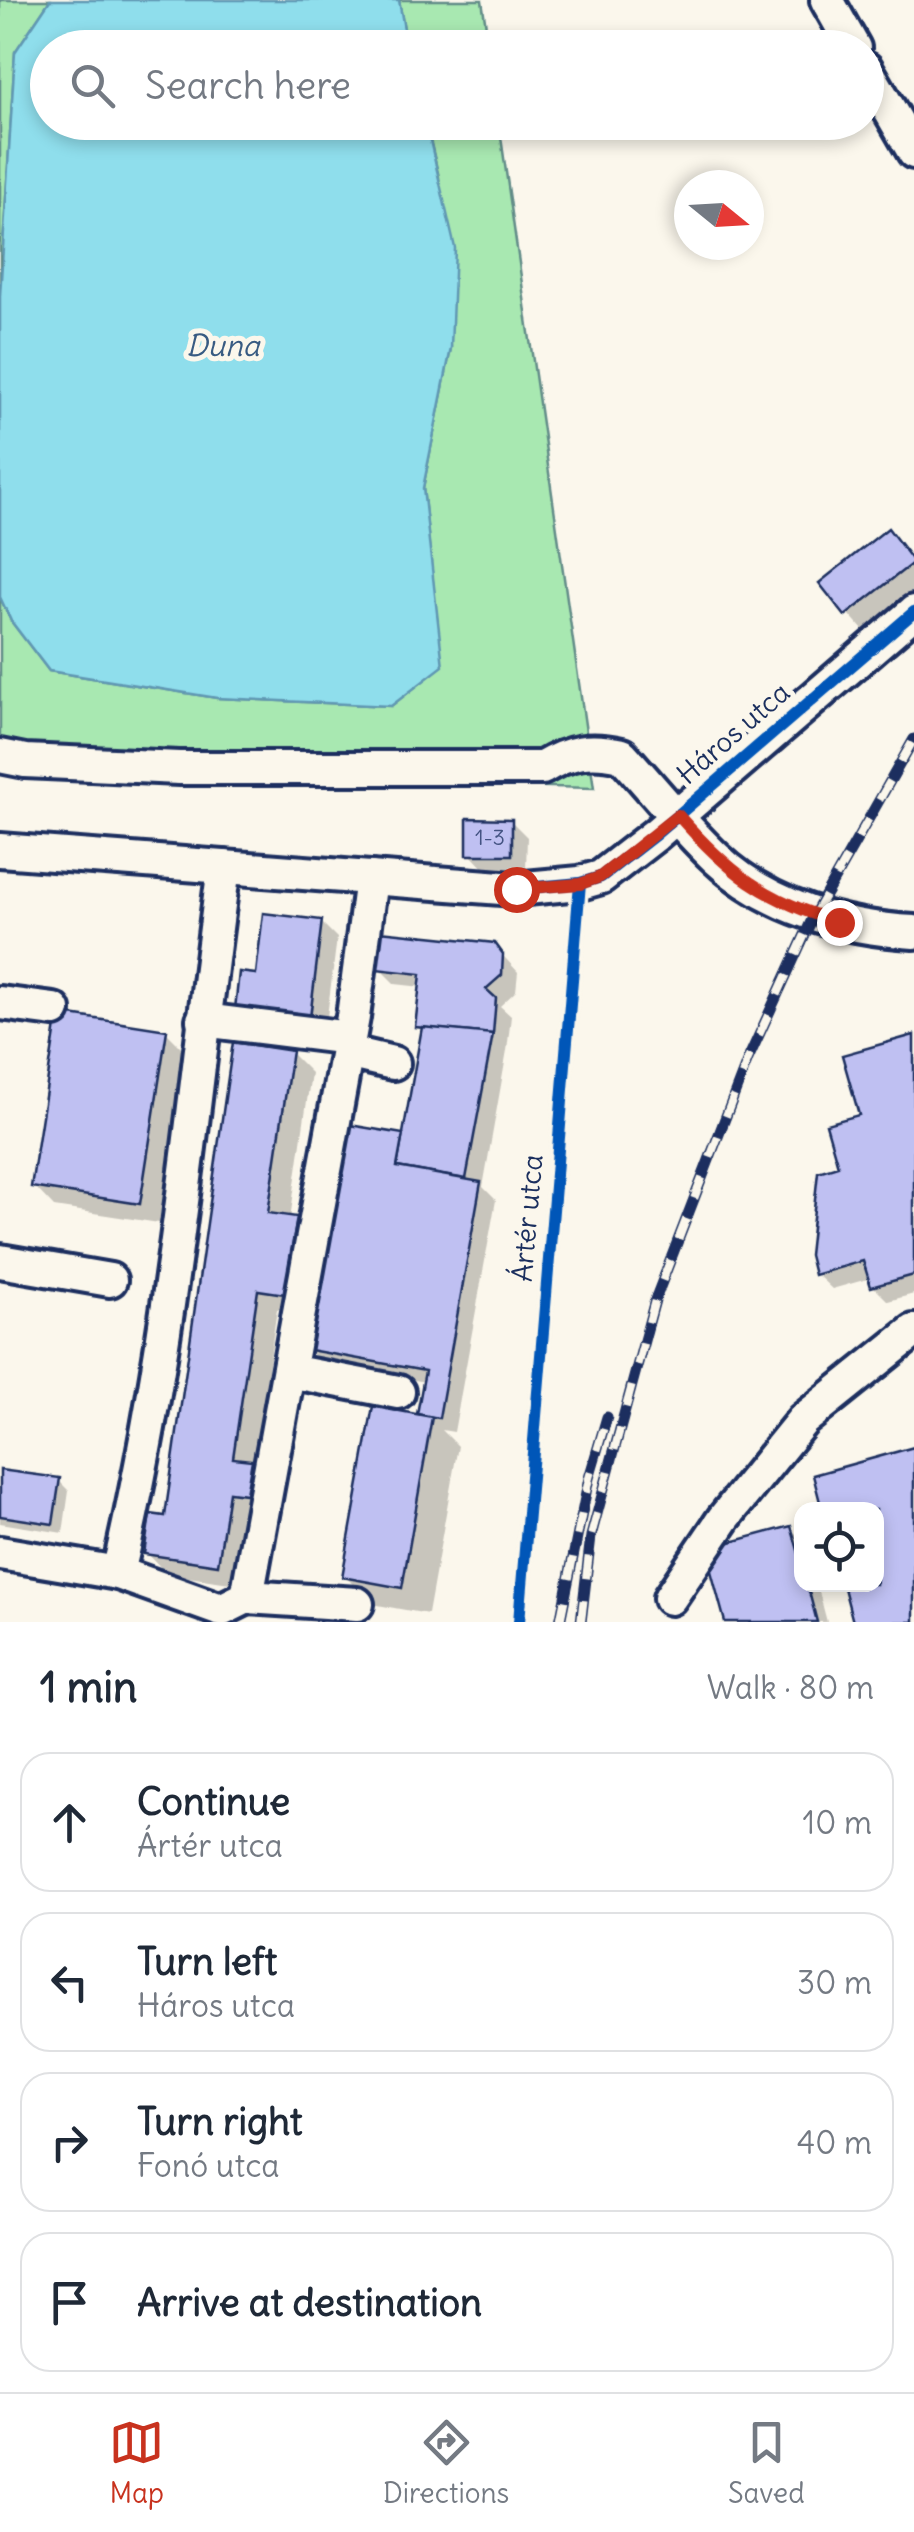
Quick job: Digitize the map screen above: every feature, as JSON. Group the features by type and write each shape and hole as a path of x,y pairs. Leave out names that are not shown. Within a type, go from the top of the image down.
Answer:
{"street":[{"path":"827,0 844,30"},
{"path":"884,100 914,152"},
{"name":"Háros utca","path":"371,878 516,889 580,884 600,877 914,612"},
{"path":"0,756 24,761 178,768 542,768 566,753 603,751 622,756 716,858 760,891 839,922 914,932"},
{"path":"0,850 371,878 348,1045 289,1371 229,1609"},
{"path":"118,1573 135,1502 170,1300 224,867"},
{"path":"0,1003 54,1010"},
{"path":"204,1020 348,1045 393,1063"},
{"path":"0,1261 110,1280"},
{"path":"670,1598 724,1518 803,1420 914,1332"},
{"path":"289,1371 398,1392"},
{"path":"0,1553 118,1573 229,1609 357,1604"}],"green space":[{"path":"0,0 50,0 15,52 0,296"},
{"path":"399,0 482,0 486,30 404,30"},
{"path":"430,140 501,140 594,788 0,774 0,597 11,621 49,671 217,698 391,706 442,666 423,488 451,348 439,177"}],"water":[{"name":"Duna","path":"50,0 399,0 404,30 30,30 30,140 430,140 455,248 451,348 423,488 443,666 391,706 217,698 49,671 11,621 0,597 0,296 15,52"}],"building":[{"path":"888,528 914,562 845,616 819,583"},
{"path":"467,818 512,819 512,855 467,855"},
{"path":"263,913 322,920 310,1018 235,1009 239,972 256,974"},
{"path":"380,931 495,943 503,954 502,975 486,989 496,998 493,1034 415,1027 421,974 376,969"},
{"path":"58,1013 167,1030 140,1204 31,1187"},
{"path":"422,1027 493,1034 466,1179 397,1167"},
{"path":"914,1035 914,1275 871,1287 863,1261 814,1275 809,1255 818,1172 838,1166 826,1124 859,1115 842,1055"},
{"path":"233,1042 292,1051 268,1213 297,1217 285,1294 258,1290 233,1458 252,1460 246,1494 229,1492 218,1565 144,1554 150,1514 165,1516"},
{"path":"344,1124 403,1134 397,1167 481,1182 439,1418 417,1414 425,1371 304,1349"},
{"path":"373,1406 432,1417 402,1588 342,1577"},
{"path":"914,1447 914,1622 853,1622 845,1592 884,1592 884,1502 820,1502 813,1475"},
{"path":"0,1470 60,1478 53,1524 0,1516"},
{"path":"791,1526 794,1592 809,1592 817,1622 725,1622 705,1549"}],"railway":[{"path":"581,1622 591,1536 655,1300 748,1059 814,915 914,739"},
{"path":"560,1622 589,1478 607,1417"}],"cycle path":[{"path":"515,889 580,883 601,877 914,612"},
{"name":"Ártér utca","path":"519,1622 580,883"}],"route":[{"path":"516,889 580,884 600,877 678,815 716,858 760,891 839,922"}]}
